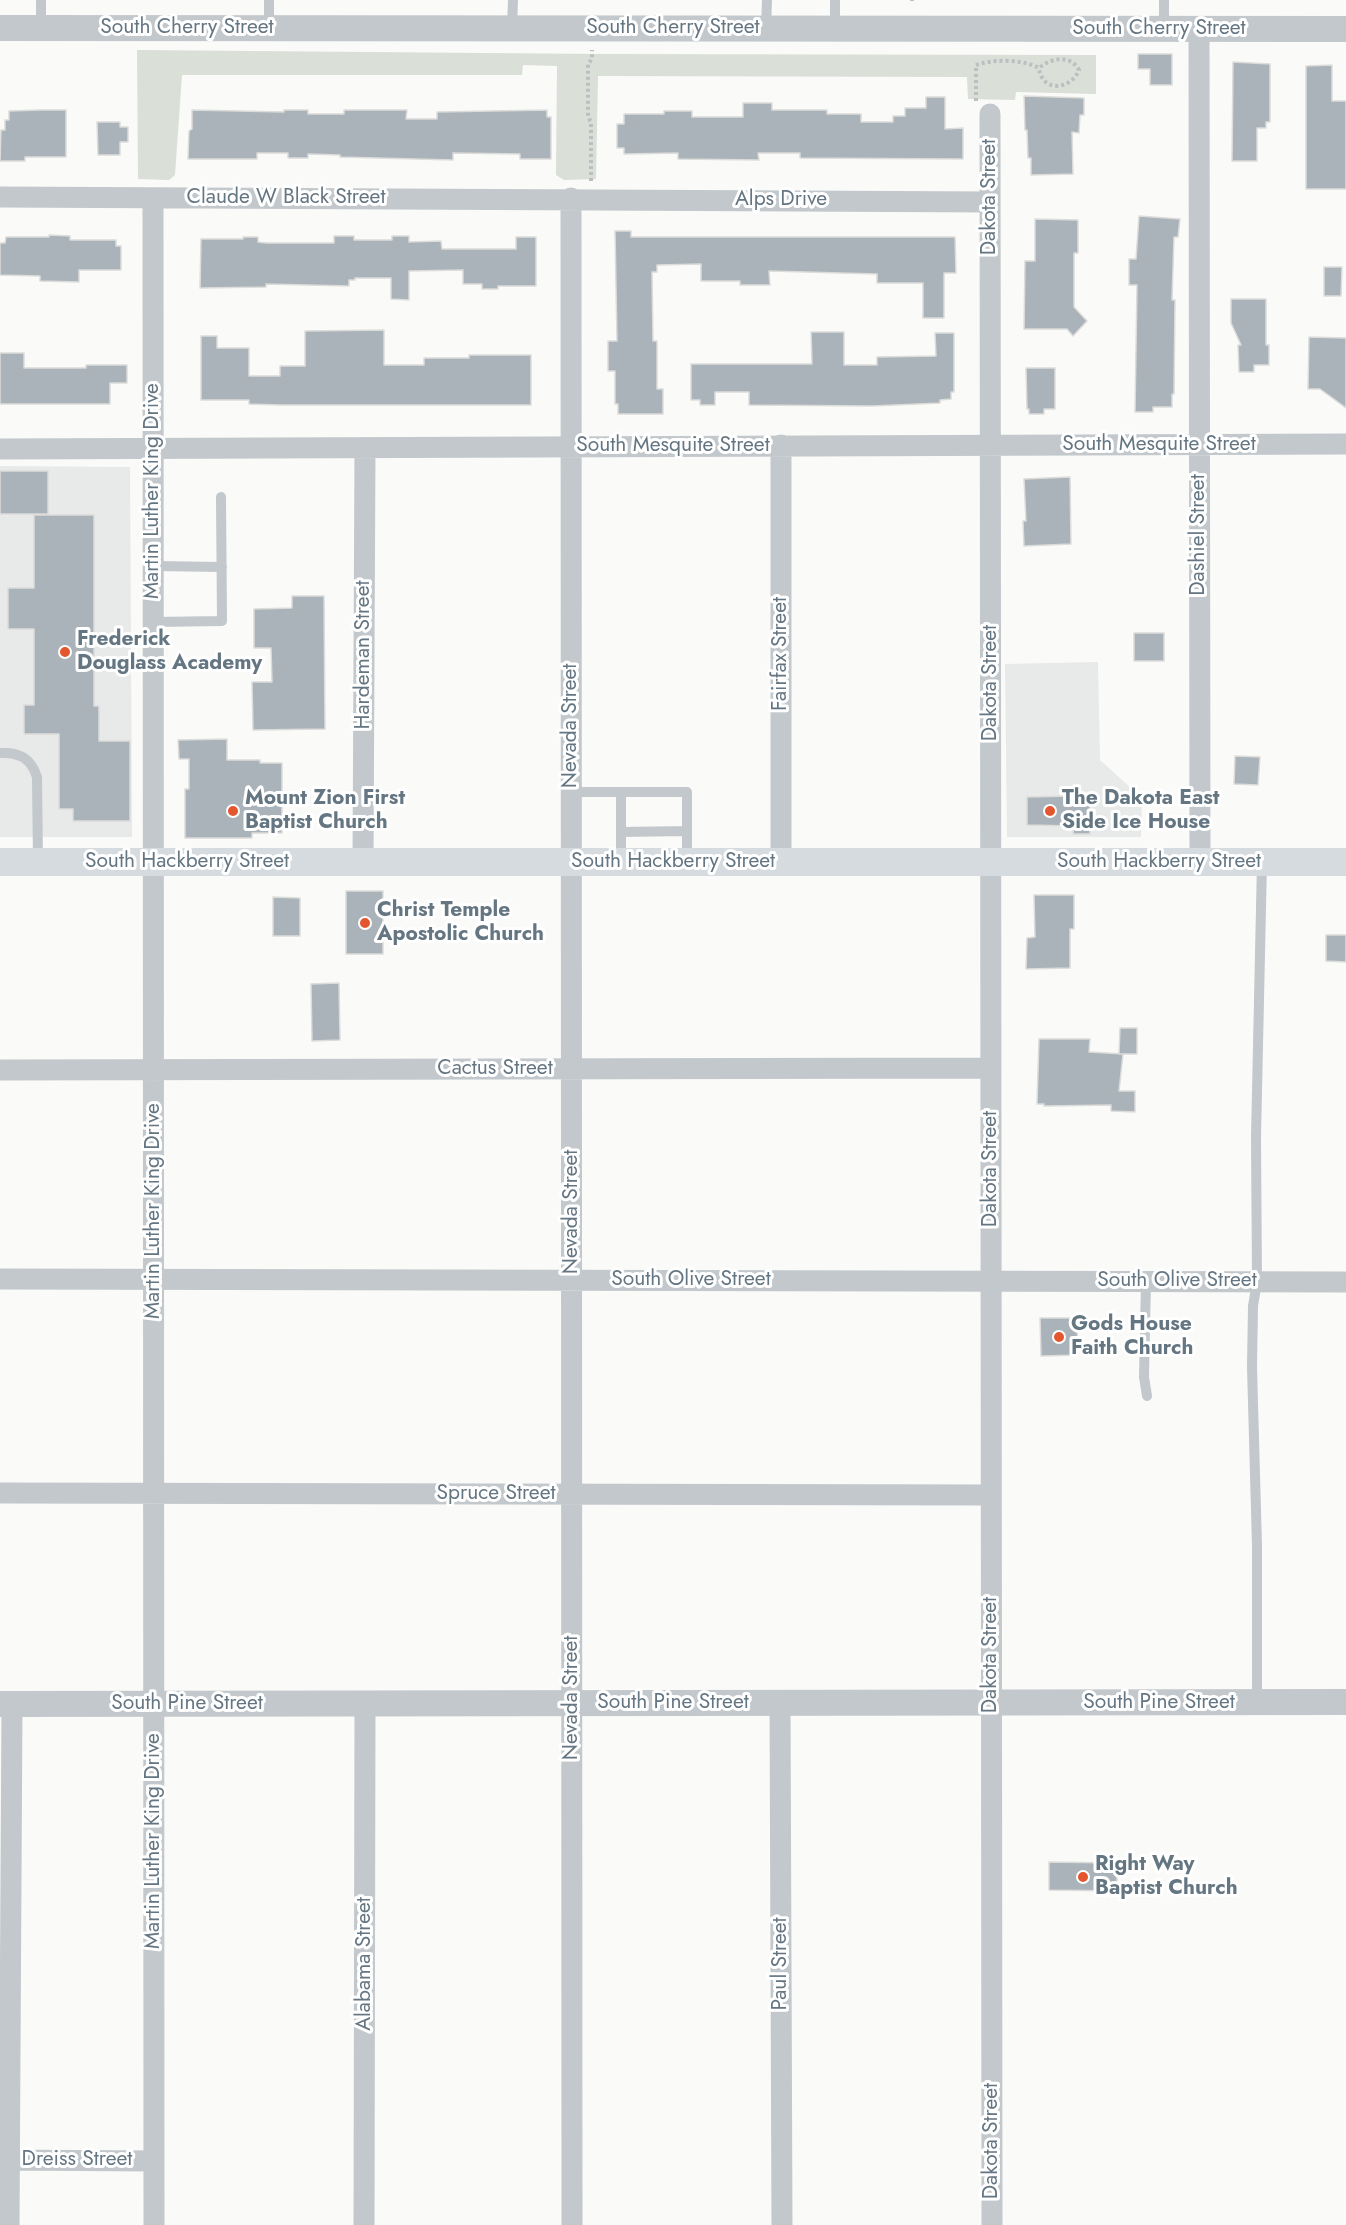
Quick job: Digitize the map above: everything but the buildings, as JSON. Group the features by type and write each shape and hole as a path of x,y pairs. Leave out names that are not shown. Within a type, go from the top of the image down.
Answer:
{"main road":[{"name":"South Hackberry Street","path":"0,862 1346,862"}],"street":[{"name":"South Cherry Street","path":"0,28 1346,28"},
{"name":"Dashiel Street","path":"1198,28 1200,862"},
{"name":"Dakota Street","path":"990,114 992,2225"},
{"name":"Claude W Black Street","path":"0,197 581,198"},
{"name":"Martin Luther King Drive","path":"153,198 154,2225"},
{"name":"Alps Drive","path":"581,198 990,202"},
{"name":"Nevada Street","path":"572,2225 571,446 581,198"},
{"name":"South Mesquite Street","path":"0,449 1346,444"},
{"name":"Fairfax Street","path":"781,446 781,862"},
{"name":"Hardeman Street","path":"363,862 365,449"},
{"name":"Cactus Street","path":"0,1070 991,1068"},
{"name":"South Olive Street","path":"0,1279 1346,1282"},
{"name":"Spruce Street","path":"0,1493 991,1495"},
{"name":"South Pine Street","path":"6,1704 1346,1702"},
{"name":"Paul Street","path":"780,1703 782,2225"},
{"path":"6,1704 5,2160 9,2225"},
{"name":"Alabama Street","path":"364,2225 365,1704"},
{"name":"Dreiss Street","path":"5,2160 154,2161"}],"lane":[{"path":"41,0 41,28"},
{"path":"269,0 269,28"},
{"path":"512,28 513,0"},
{"path":"766,0 766,28"},
{"path":"835,0 835,28"},
{"path":"1164,0 1164,28"},
{"path":"154,622 222,621 222,497"},
{"path":"154,566 222,567"},
{"path":"0,753 12,752 24,757 33,765 37,777 38,862"},
{"path":"572,792 687,792 687,862"},
{"path":"621,792 621,862"},
{"path":"621,832 687,831"},
{"path":"1257,1703 1257,1546 1252,1367 1253,1306 1257,1282 1256,1137 1262,862"},
{"path":"1146,1281 1144,1377 1147,1396"}],"path":[{"path":"581,198 591,122 588,117 588,75 592,49"},
{"path":"1066,59 1075,63 1079,70 1076,78 1068,83 1053,86 1044,83 1039,68 1046,62 1066,59"},
{"path":"990,114 976,102 976,65 987,61 1019,61 1039,68"}],"shaded area":[{"path":"137,50 1096,55 1096,94 1016,92 1015,100 968,99 967,77 598,76 596,179 564,180 556,175 557,66 523,65 522,75 182,75 175,175 169,180 138,179"},
{"name":"Frederick Douglass Academy","path":"0,466 130,467 132,837 0,837"},
{"path":"1098,662 1100,760 1142,798 1141,837 1007,837 1005,664"}],"place":[{"name":"Frederick Douglass Academy","path":"65,652"},
{"name":"Mount Zion First Baptist Church","path":"233,811"},
{"name":"The Dakota East Side Ice House","path":"1050,811"},
{"name":"Christ Temple Apostolic Church","path":"365,923"},
{"name":"Gods House Faith Church","path":"1059,1337"},
{"name":"Right Way Baptist Church","path":"1083,1877"}]}
